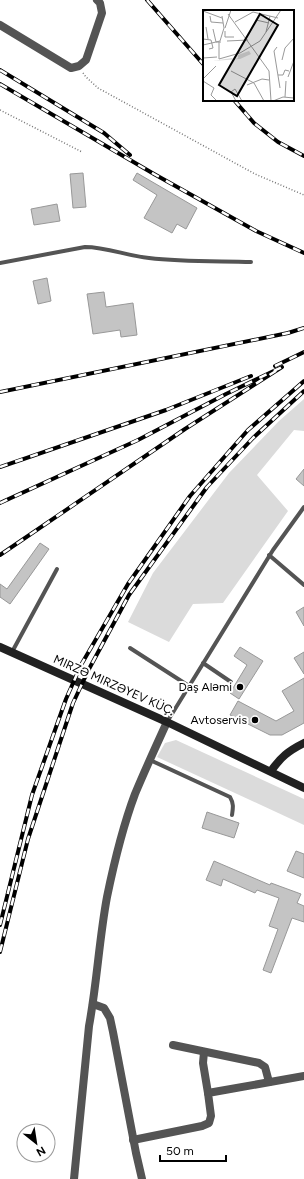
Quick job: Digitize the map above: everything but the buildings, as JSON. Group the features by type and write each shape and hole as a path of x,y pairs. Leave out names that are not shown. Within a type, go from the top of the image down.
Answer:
{"main road":[{"name":"MIRZƏ MIRZƏYEV KÜÇ.","path":"0,647 167,722 304,788"},
{"path":"270,771 287,753 304,743"}],"street":[{"path":"0,25 71,68 79,66 86,60 102,13 100,3 97,0"},
{"path":"74,1179 89,1026 107,897 118,850 135,795 167,722"},
{"path":"93,1004 104,1008 110,1018 114,1032 133,1140 142,1179"},
{"path":"173,1045 259,1063 265,1067 269,1082"},
{"path":"133,1140 202,1126 209,1122 211,1116 203,1063 204,1052"},
{"path":"208,1093 304,1076"}],"lane":[{"path":"0,263 85,247 97,247 159,260 251,262"},
{"path":"167,722 269,555 304,507"},
{"path":"269,555 304,585"},
{"path":"12,653 57,569"},
{"path":"130,648 189,686"},
{"path":"203,663 231,682"},
{"path":"150,760 230,797 234,806 232,815"}],"path":[{"path":"79,66 86,78 98,88 255,174 304,195"},
{"path":"0,110 82,152"}],"shaded area":[{"path":"304,399 304,431 294,430 257,475 288,511 223,603 193,604 169,642 128,622 153,573 229,473 279,421"},
{"path":"176,740 304,799 304,825 157,757 165,743"}],"railway":[{"path":"147,0 203,64"},
{"path":"0,70 104,133 130,155"},
{"path":"0,84 154,174 256,231 304,253"},
{"path":"235,101 254,123 278,142 304,156"},
{"path":"0,392 288,333 304,328"},
{"path":"275,366 304,352"},
{"path":"0,503 138,440 226,394 282,367 185,429 0,555"},
{"path":"0,467 166,410 251,376"},
{"path":"0,925 32,795 66,699 81,665 128,584 190,496 248,430 304,381"},
{"path":"0,952 28,839 73,703 89,669 129,595 207,487 253,438 304,391"}],"place":[{"name":"Daş Aləmi","path":"240,687"},
{"name":"Avtoservis","path":"255,720"}]}
